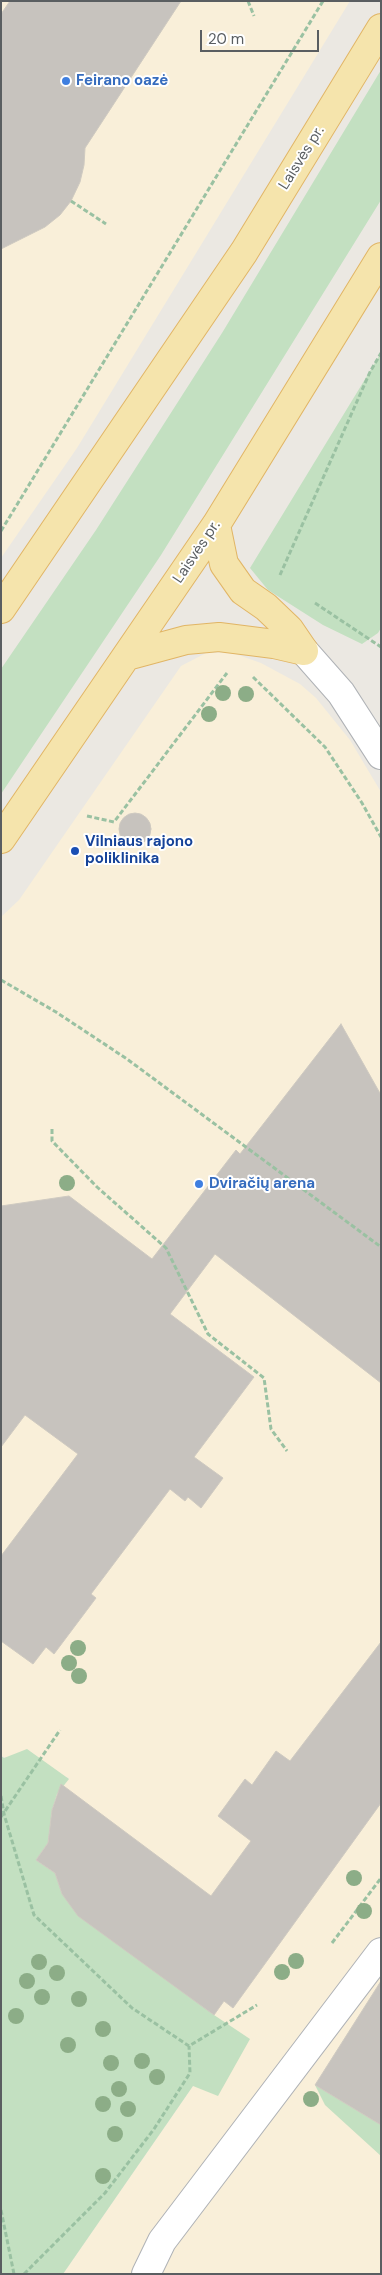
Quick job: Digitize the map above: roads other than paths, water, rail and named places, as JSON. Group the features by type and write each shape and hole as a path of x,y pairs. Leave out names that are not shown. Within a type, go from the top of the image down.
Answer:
{"main road":[{"name":"Laisvės pr.","path":"1,609 244,252 381,28"},
{"name":"Laisvės pr.","path":"1,839 216,525 381,257"},
{"path":"216,525 224,564 243,591 266,606 289,629 304,651"},
{"path":"127,656 186,640 219,636 274,644 304,651"}],"street":[{"path":"304,651 341,693 381,755"},
{"path":"146,2274 162,2241 381,1952"}],"place":[{"name":"Feirano oazė","path":"66,81"},
{"name":"Vilniaus rajono poliklinika","path":"75,851"},
{"name":"Dviračių arena","path":"199,1184"}]}
